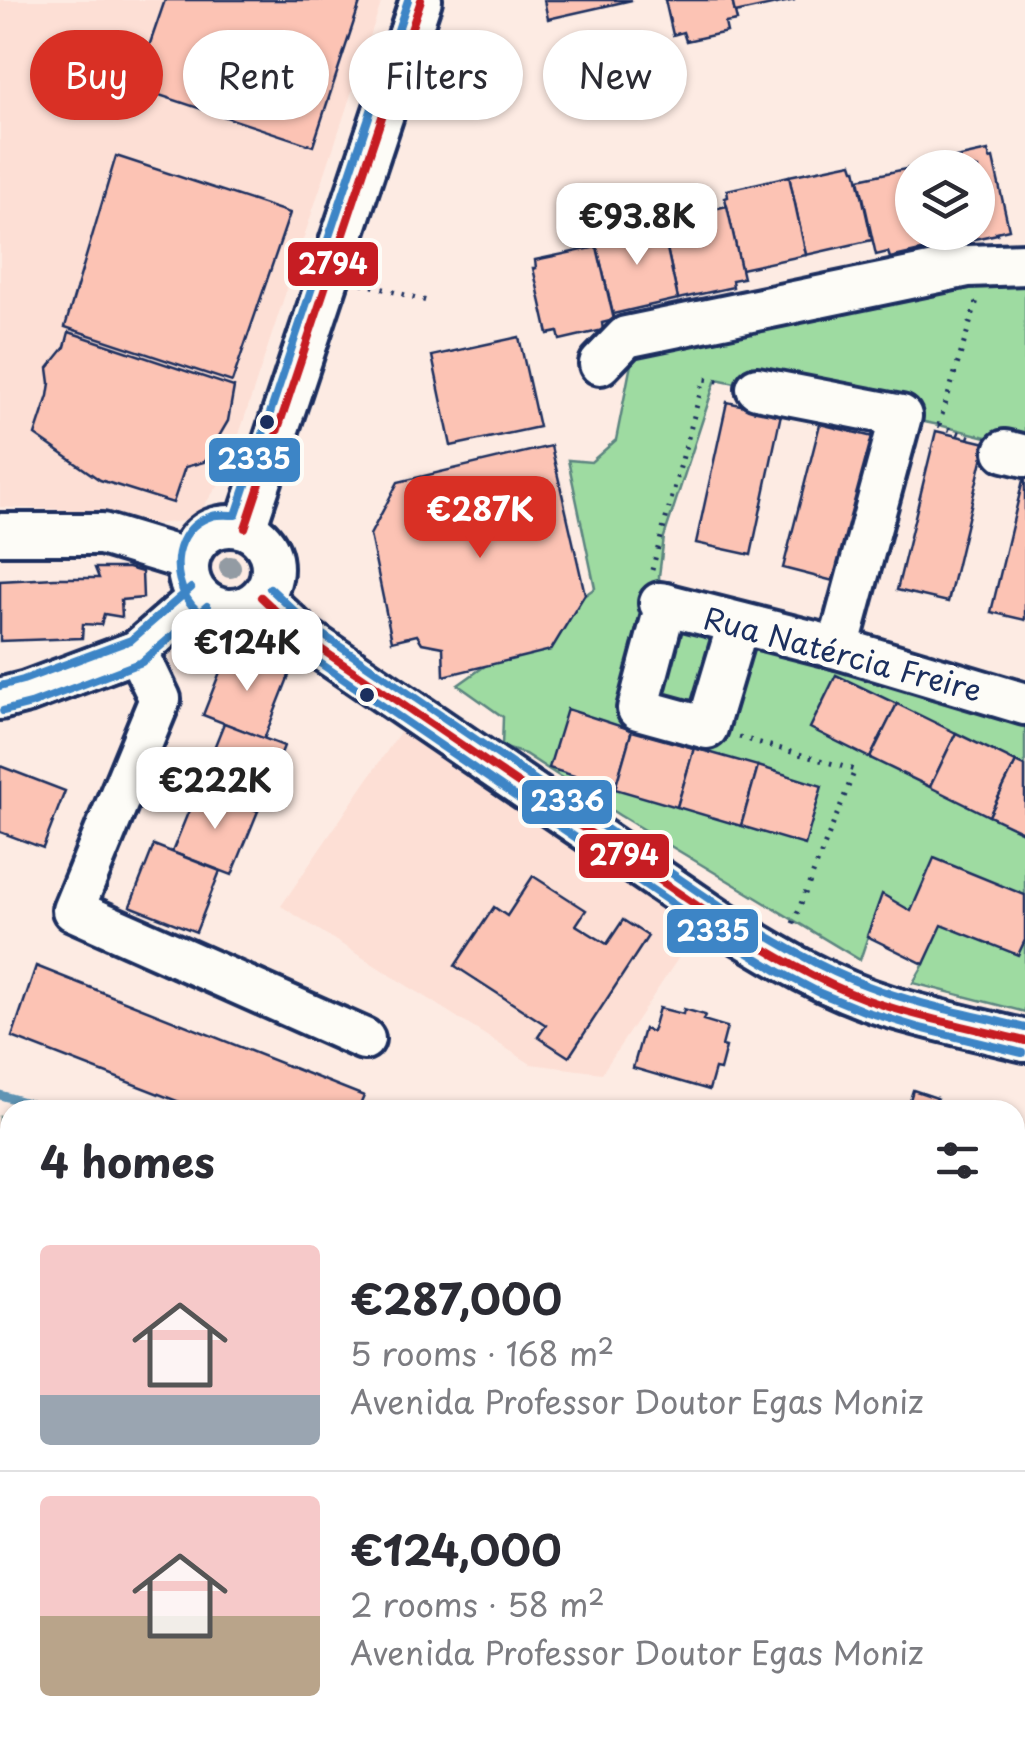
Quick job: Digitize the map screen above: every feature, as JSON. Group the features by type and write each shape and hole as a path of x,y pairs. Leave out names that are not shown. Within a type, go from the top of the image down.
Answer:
{"street":[{"path":"246,528 421,0"},
{"path":"600,364 626,337 968,266 1006,265"},
{"path":"757,388 901,416 838,648"},
{"path":"221,526 246,528 267,546 273,572 269,586 250,606 223,610 210,605 194,578 193,548 210,530 221,526"},
{"path":"0,534 102,534 194,578"},
{"path":"0,699 137,651 194,578"},
{"path":"261,597 302,636 779,958 888,1006 1025,1041"},
{"path":"663,603 638,710 707,728 738,624"},
{"name":"Rua Natércia Freire","path":"663,603 838,648 1025,704"},
{"path":"137,651 160,699 74,910 364,1038"}],"path":[{"path":"1006,265 939,425 1015,454"},
{"path":"331,275 427,301"},
{"path":"663,603 650,575 704,379"},
{"path":"707,728 855,770 779,958"}],"shaded area":[{"path":"0,0 382,0 372,30 349,30 349,100 226,474 194,520 155,524 107,512 0,507"},
{"path":"404,726 663,903 675,925 693,936 602,1073 531,1064 281,906"}],"green space":[{"path":"1025,270 1025,447 939,425 716,379 664,537 659,576 661,603 1025,700 1025,1012 913,983 924,964 868,936 860,960 525,754 502,747 503,717 458,685 595,588 568,460 591,462 616,440 633,354"}],"building":[{"path":"165,0 361,0 329,97 329,30 183,30 183,103 163,96 163,30 155,30"},
{"path":"544,0 632,0 548,19"},
{"path":"665,0 732,0 737,21 725,23 727,32 687,41 687,30 672,30"},
{"path":"732,0 795,0 735,13"},
{"path":"235,120 322,120 313,146"},
{"path":"116,156 290,213 232,382 65,327"},
{"path":"852,163 872,240 806,255 789,176"},
{"path":"995,167 1009,229 995,234"},
{"path":"895,171 895,250 925,250 890,258 888,252 876,255 859,179"},
{"path":"789,176 806,255 741,269 725,198 727,190"},
{"path":"727,206 743,278 732,280 733,287 678,299 661,221"},
{"path":"661,221 678,299 613,314 597,247 599,235"},
{"path":"597,247 614,320 602,323 603,330 560,340 558,332 548,334 533,268 535,260"},
{"path":"69,332 234,387 228,421 204,462 185,467 173,503 100,480 35,435 48,396 48,368 65,347"},
{"path":"519,337 539,427 451,446 432,356"},
{"path":"727,402 781,414 751,555 696,543"},
{"path":"820,424 877,438 841,583 783,568"},
{"path":"936,431 986,443 948,602 897,590"},
{"path":"551,446 585,594 551,650 444,676 443,647 422,643 417,635 392,641 370,535 398,482"},
{"path":"1025,472 1025,620 991,612"},
{"path":"95,568 142,572 143,598 121,600 122,617 104,614 101,625 83,624 82,638 0,641 0,581 99,578"},
{"path":"229,649 290,673 264,739 203,715"},
{"path":"836,675 897,704 870,758 810,728"},
{"path":"897,704 956,733 930,787 870,758"},
{"path":"567,709 632,730 615,789 549,768"},
{"path":"224,723 284,746 258,811 198,788"},
{"path":"632,730 694,748 677,807 615,789"},
{"path":"956,733 1016,762 989,816 930,787"},
{"path":"694,748 758,766 741,826 677,807"},
{"path":"1016,762 1025,766 1025,833 989,816"},
{"path":"0,766 65,791 43,848 0,832"},
{"path":"758,766 822,786 805,845 741,826"},
{"path":"198,788 258,811 232,875 172,852"},
{"path":"154,845 220,871 196,932 130,906"},
{"path":"934,858 1025,895 1025,940 1018,955 942,925 924,964 867,936 882,894 911,911"},
{"path":"533,876 586,910 576,925 607,944 623,920 648,936 569,1057 538,1037 546,1025 455,966 494,907 507,916"},
{"path":"36,966 364,1096 362,1100 174,1100 12,1037"},
{"path":"659,1008 683,1014 684,1009 727,1027 720,1070 715,1069 709,1090 633,1068 644,1029 652,1032"},
{"path":"913,1090 937,1098 936,1100 910,1100"}],"waterway":[{"path":"0,1095 17,1100"}],"transit line":[{"name":"2335","path":"408,0 236,515 212,516 194,526 182,542 178,560 187,598 199,613 216,621 237,622 259,612 295,646 717,934 778,971 864,1011 1022,1053"},
{"name":"2794","path":"245,528 421,0"},
{"name":"2336","path":"0,686 131,640 191,588"},
{"name":"2336","path":"270,588 310,626 731,914 781,944 832,971 887,993 1025,1028"},
{"name":"2794","path":"261,597 302,636 776,956 868,1000 1025,1041"},
{"name":"2335","path":"3,711 142,662 207,606"}]}
